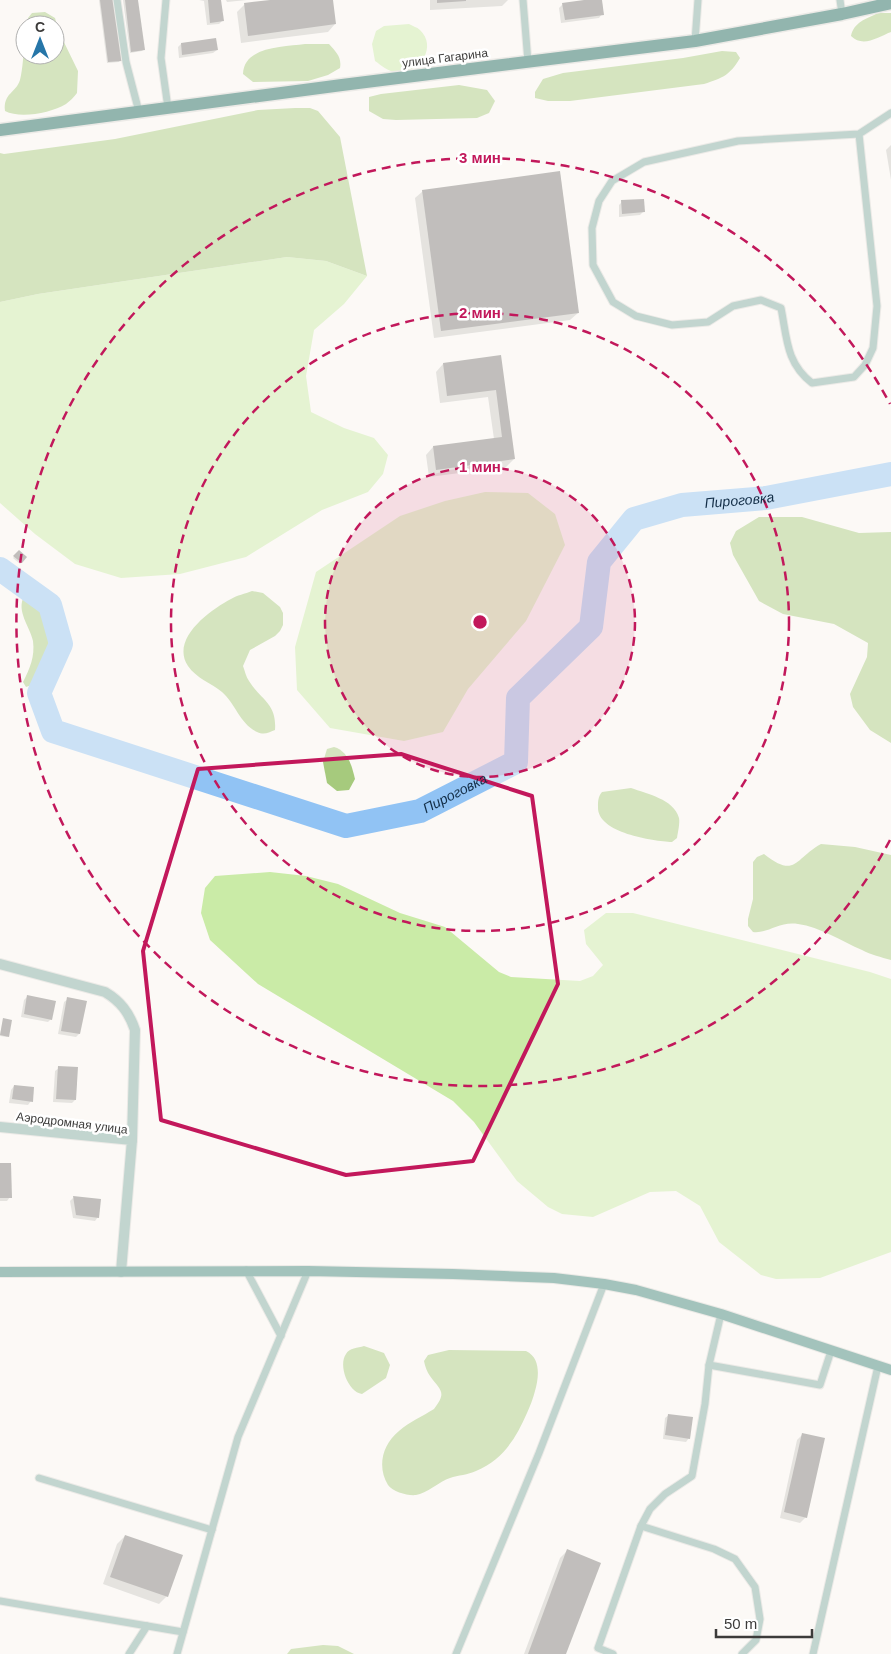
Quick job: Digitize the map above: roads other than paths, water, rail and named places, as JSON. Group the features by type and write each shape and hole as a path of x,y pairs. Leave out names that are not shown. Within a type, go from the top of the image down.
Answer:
{"main road":[{"name":"улица Гагарина","path":"0,130 695,41 891,3"},
{"path":"0,1272 308,1270 554,1278 636,1290 721,1314 891,1370"}],"street":[{"path":"0,964 99,990 115,998 124,1007 135,1030 132,1140"},
{"name":"Аэродромная улица","path":"0,1127 132,1140 121,1272"}],"lane":[{"path":"117,0 126,62 139,112"},
{"path":"166,0 161,58 168,108"},
{"path":"523,0 528,62"},
{"path":"695,41 698,0"},
{"path":"840,0 842,14"},
{"path":"860,134 877,306 873,348 865,365 854,377 812,383 800,374 790,356 782,308 761,300 733,306 708,322 672,324 636,316 613,302 593,265 592,228 599,201 612,180 644,162 738,141 860,134 891,113"},
{"path":"246,1270 281,1336"},
{"path":"177,1654 238,1437 308,1270"},
{"path":"456,1654 539,1453 604,1284"},
{"path":"614,1654 598,1648 641,1526 650,1509 665,1494 692,1476 705,1404 709,1365 721,1314"},
{"path":"709,1365 820,1385 831,1351"},
{"path":"813,1654 878,1366"},
{"path":"38,1478 212,1530"},
{"path":"641,1526 714,1549 735,1559 755,1586 760,1620 756,1640 742,1654"},
{"path":"0,1601 183,1632"},
{"path":"129,1654 147,1626"}],"waterway":[{"name":"Пироговка","path":"0,569 50,605 61,644 39,693 53,731 346,826 420,811 516,762 518,698 591,627 599,562 634,519 682,505 766,498 891,474"}]}
